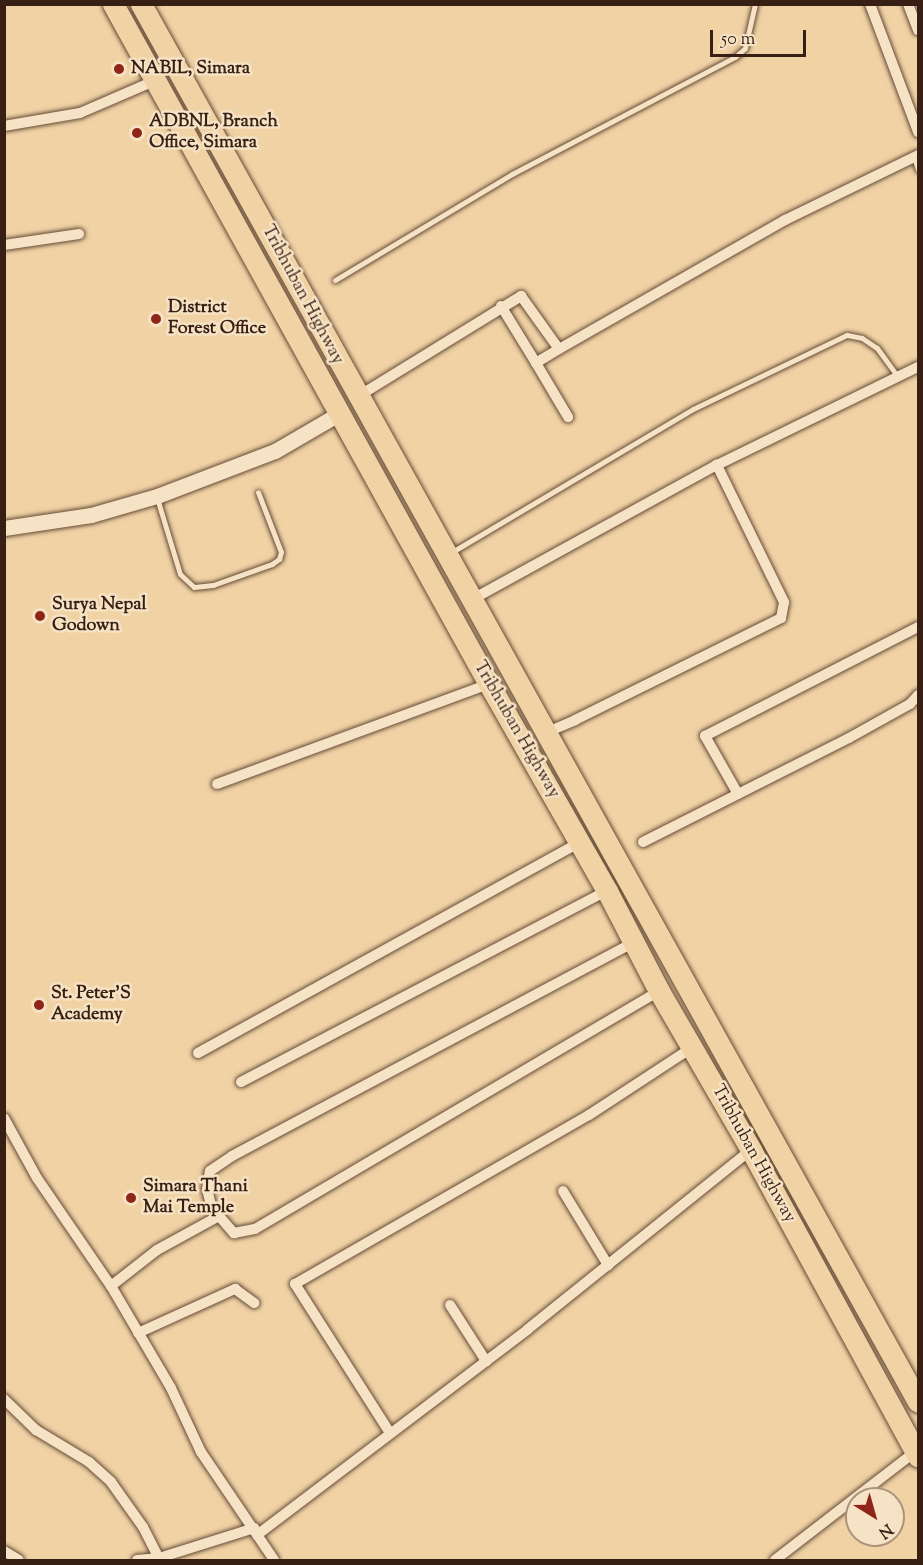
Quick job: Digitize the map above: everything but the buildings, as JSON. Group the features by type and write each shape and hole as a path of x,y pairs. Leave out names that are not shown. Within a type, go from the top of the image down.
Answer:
{"highway":[{"name":"Tribhuban Highway","path":"113,4 489,684 607,891 659,991 751,1150 917,1453"},
{"name":"Tribhuban Highway","path":"141,4 918,1402"}],"main road":[{"path":"4,528 91,514 157,496 274,451 340,413"}],"street":[{"path":"870,4 918,132"},
{"path":"908,4 918,30"},
{"path":"4,126 80,113 154,81"},
{"path":"536,363 785,220 916,156"},
{"path":"4,245 79,234"},
{"path":"357,396 501,306 521,296 559,349"},
{"path":"501,306 568,417"},
{"path":"471,600 717,465 918,367"},
{"path":"545,733 781,618 784,602 717,465"},
{"path":"738,794 705,736 918,627"},
{"path":"217,784 489,684"},
{"path":"643,842 849,738 910,704 918,695"},
{"path":"198,1053 579,842"},
{"path":"241,1082 607,891"},
{"path":"634,942 232,1156 210,1171 207,1189 210,1205 234,1233 255,1229 659,991"},
{"path":"390,1433 295,1284 589,1115 693,1047"},
{"path":"4,1118 37,1178 111,1286 171,1388 201,1452 274,1560"},
{"path":"137,1560 159,1558 256,1531 486,1360 751,1150"},
{"path":"563,1191 608,1265"},
{"path":"111,1286 157,1250 219,1216"},
{"path":"138,1333 235,1289 254,1303"},
{"path":"450,1305 486,1360"},
{"path":"4,1399 36,1430 89,1462 111,1482 143,1527 159,1558"},
{"path":"775,1560 917,1453"},
{"path":"4,1551 19,1560"}],"lane":[{"path":"335,280 512,174 615,123 735,57 745,48 755,4"},
{"path":"916,156 918,169"},
{"path":"446,555 693,409 847,335 862,338 877,348 898,377"},
{"path":"157,496 180,574 194,587 213,585 272,564 279,559 281,552 258,492"}],"place":[{"name":"NABIL, Simara","path":"119,69"},
{"name":"ADBNL, Branch Office, Simara","path":"137,133"},
{"name":"District Forest Office","path":"156,319"},
{"name":"Surya Nepal Godown","path":"40,616"},
{"name":"St. Peter'S Academy","path":"39,1005"},
{"name":"Simara Thani Mai Temple","path":"131,1198"}]}
